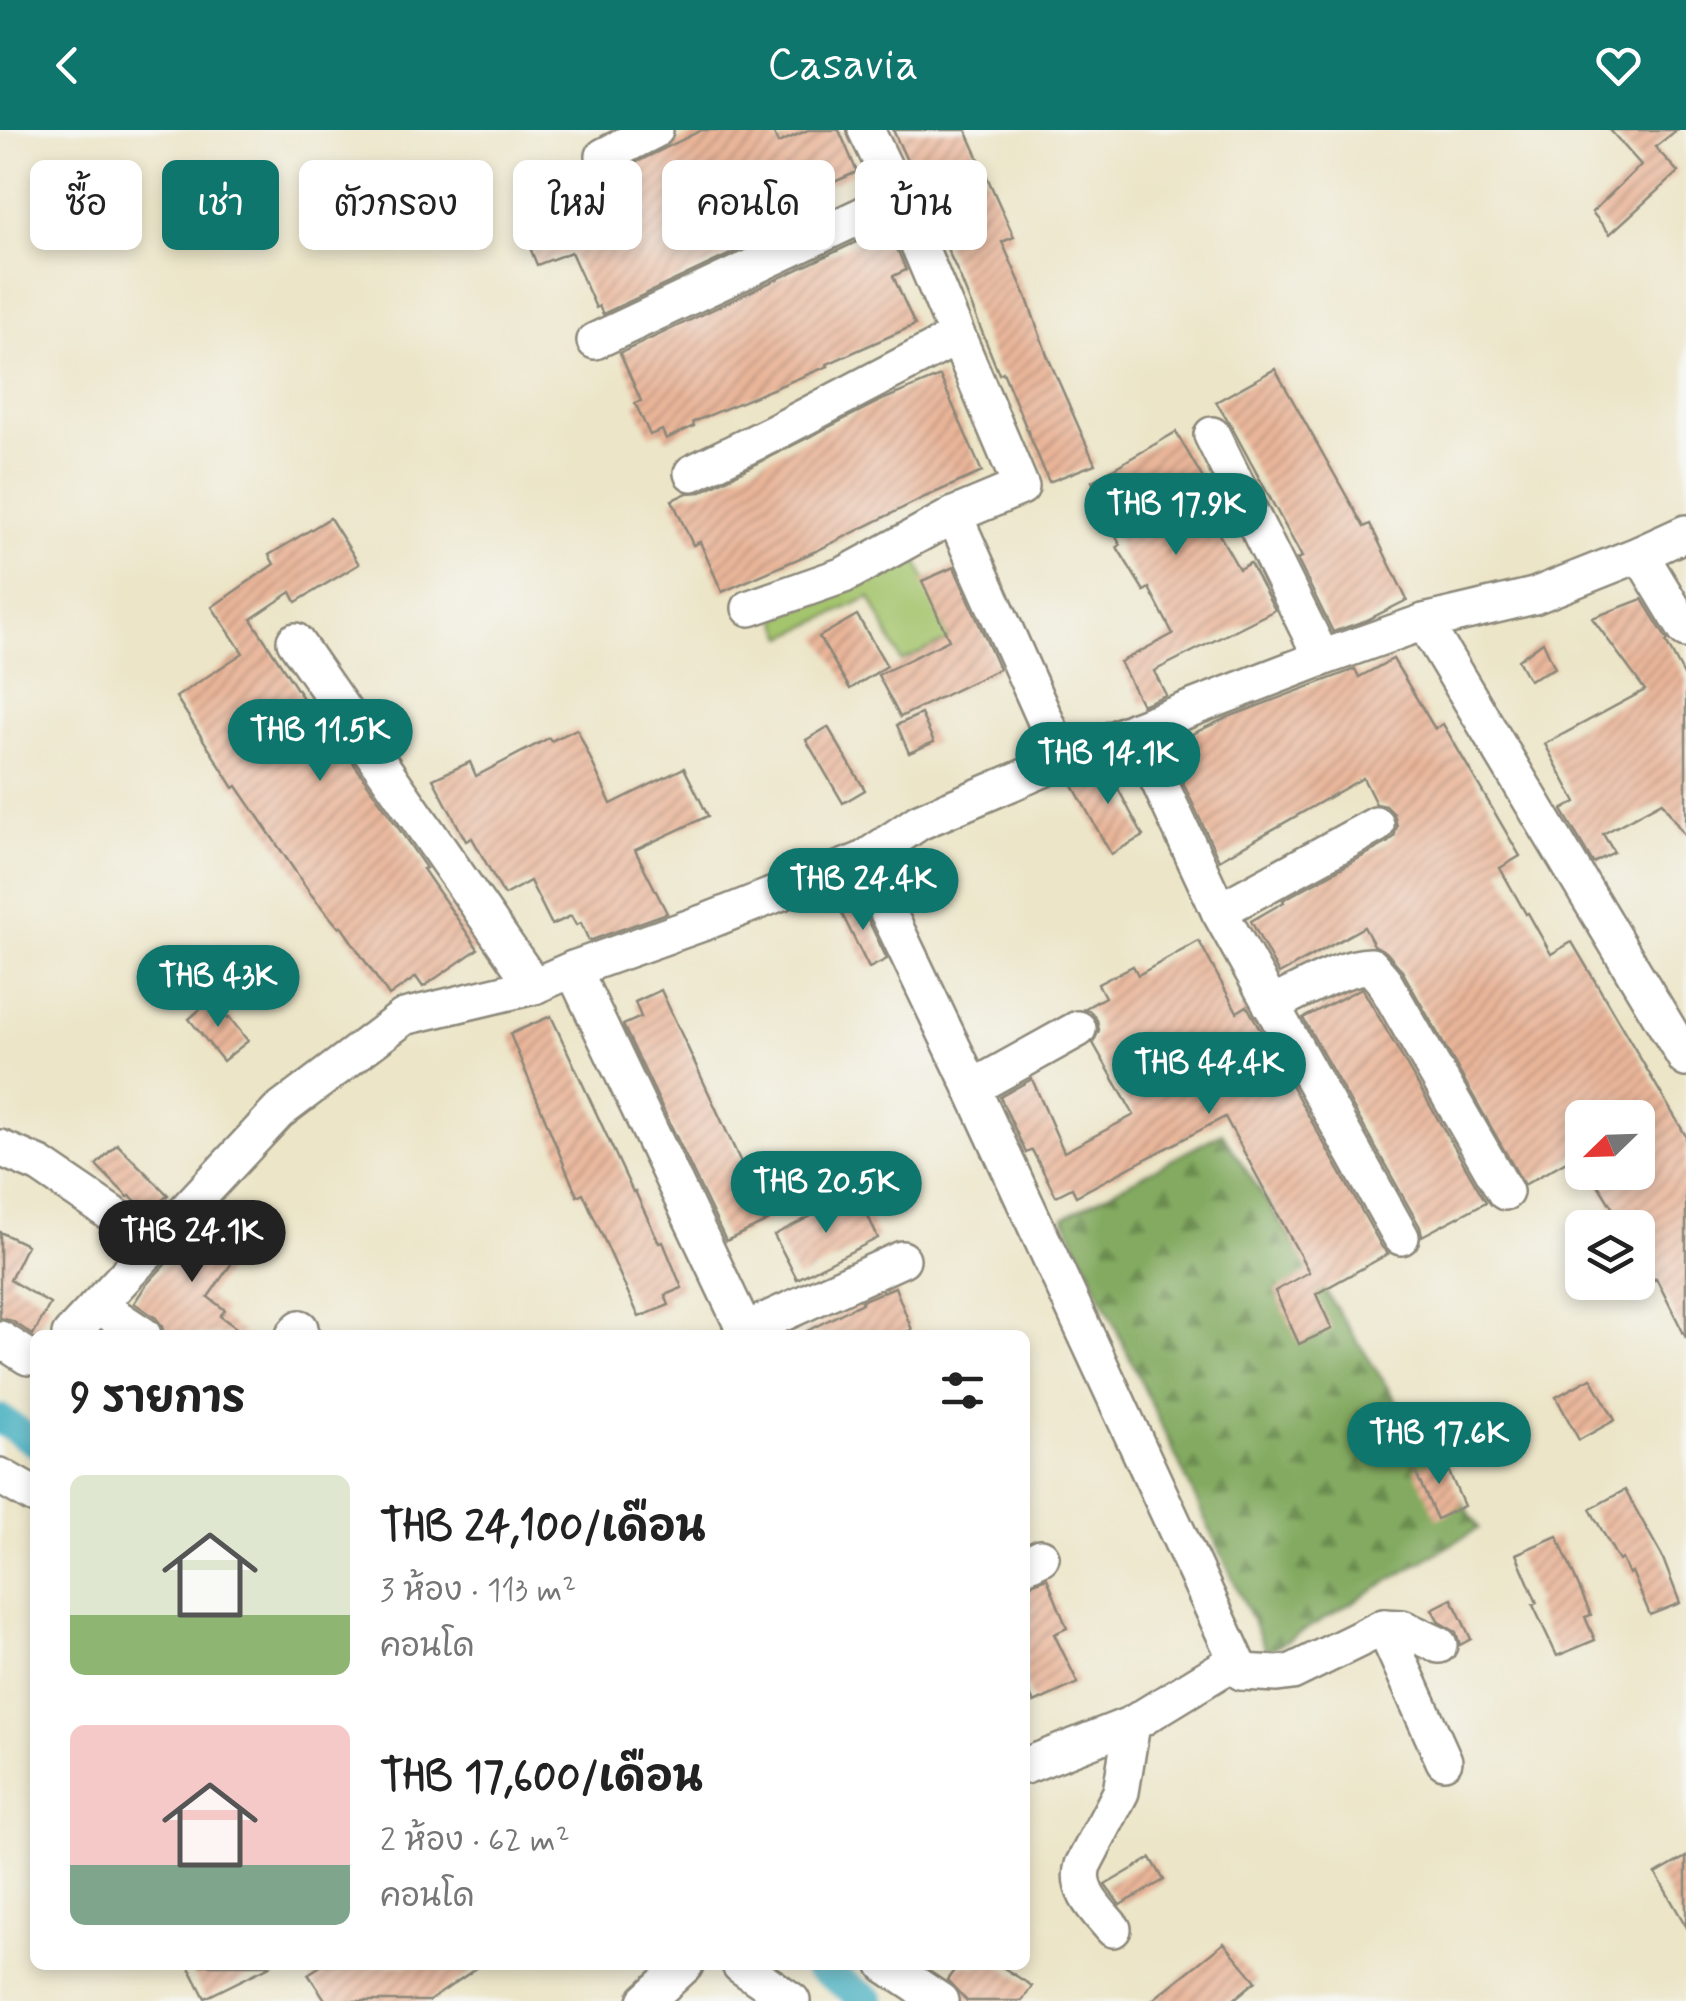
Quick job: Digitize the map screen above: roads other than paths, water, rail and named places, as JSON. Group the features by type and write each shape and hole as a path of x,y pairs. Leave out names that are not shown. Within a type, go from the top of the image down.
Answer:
{"street":[{"path":"604,156 655,130"},
{"path":"866,130 881,160"},
{"path":"595,341 855,219"},
{"path":"750,608 844,575 954,514 1020,487 921,250"},
{"path":"692,472 958,337"},
{"path":"1212,435 1322,658"},
{"path":"954,514 1064,762"},
{"path":"75,1330 278,1112 404,1016 534,986 708,921 863,860 919,822 1135,730 1424,622 1534,596 1686,533"},
{"path":"1640,554 1686,630"},
{"path":"1424,622 1686,1059"},
{"path":"295,640 534,986"},
{"path":"1135,730 1219,911 1401,1237"},
{"path":"1219,911 1376,825"},
{"path":"863,860 1242,1672"},
{"path":"1271,1005 1348,970 1372,966 1505,1192"},
{"path":"573,969 745,1330"},
{"path":"972,1088 1078,1030"},
{"path":"0,1148 40,1164 156,1244"},
{"path":"752,1330 902,1258"},
{"path":"98,1306 135,1330"},
{"path":"0,1339 30,1358"},
{"path":"0,1476 30,1493"},
{"path":"1242,1672 1292,1672 1384,1627 1402,1628 1439,1645"},
{"path":"1384,1627 1444,1761"},
{"path":"1030,1764 1132,1724 1222,1669 1237,1665 1242,1672"},
{"path":"1113,1929 1087,1897 1080,1876 1121,1792 1132,1724"},
{"path":"654,1999 680,1970"},
{"path":"747,1970 792,2001"},
{"path":"894,1970 940,2001"}],"waterway":[{"path":"0,1419 30,1439"},
{"path":"824,1970 870,2001"}]}
